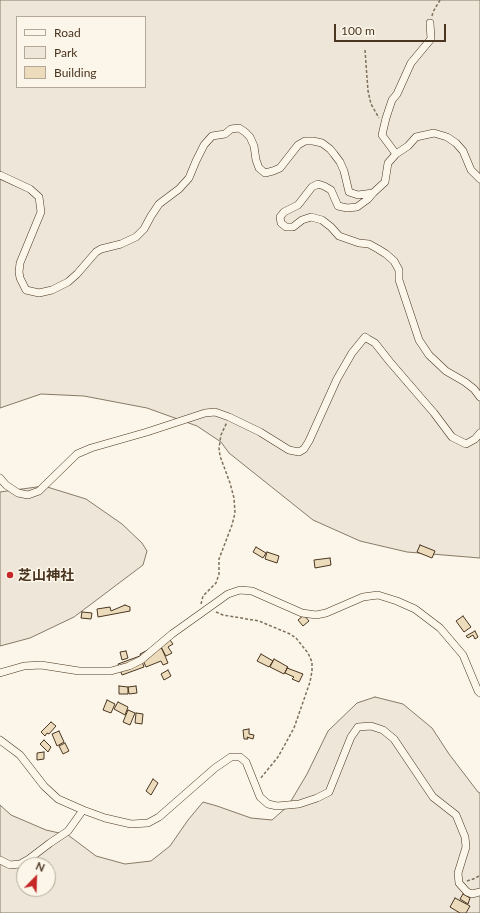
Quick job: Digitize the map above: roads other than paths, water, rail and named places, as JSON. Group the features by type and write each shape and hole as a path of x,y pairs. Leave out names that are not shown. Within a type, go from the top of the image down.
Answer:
{"street":[{"path":"396,154 382,136 384,126 392,100 397,94 411,63 431,38 430,22"},
{"path":"0,175 30,190 38,197 41,212 20,263 19,272 20,278 26,290 39,293 52,290 68,282 96,252 101,249 121,244 136,237 144,229 159,204 179,189 189,178 204,145 212,136 225,134 231,129 239,128 250,137 254,146 259,168 265,173 280,168 298,145 305,141 313,141 322,143 326,146 340,162 344,171 349,192 358,195 373,193"},
{"path":"480,179 471,170 462,151 456,144 448,137 434,133 416,137 408,146 396,154 388,163 385,182 368,199 357,207 347,208 338,206 331,190 318,184 312,187 298,205 284,212 280,217 281,223 286,227 294,227 302,220 311,217 322,220 339,236 359,243 369,244 386,254 394,261 399,270 399,280 419,340 436,362 446,371 474,389 480,397"},
{"path":"0,478 6,485 18,493 28,495 39,491 77,454 91,448 205,413 215,412 260,432 289,450 299,452 304,449 309,441 337,379 352,353 365,337 368,340 375,342 452,437 466,444 475,439 480,433"},
{"path":"0,673 24,666 41,665 79,671 111,670 129,666 141,660 172,634 228,594 240,590 252,591 302,612 316,615 326,614 363,597 378,595 397,600 414,609 440,628 463,655 480,693"},
{"path":"0,740 20,755 44,786 58,799 105,818 131,824 148,824 159,817 214,768 231,757 240,757 246,762 260,797 268,804 278,806 299,804 317,798 329,792 351,737 358,727 371,726 382,730 394,739 433,796 456,815 465,837 466,847 458,873 459,883 467,892 472,894 480,892"},
{"path":"0,860 10,865 20,864 29,859 68,831 83,810"}],"place":[{"name":"芝山神社","path":"10,575"}]}
